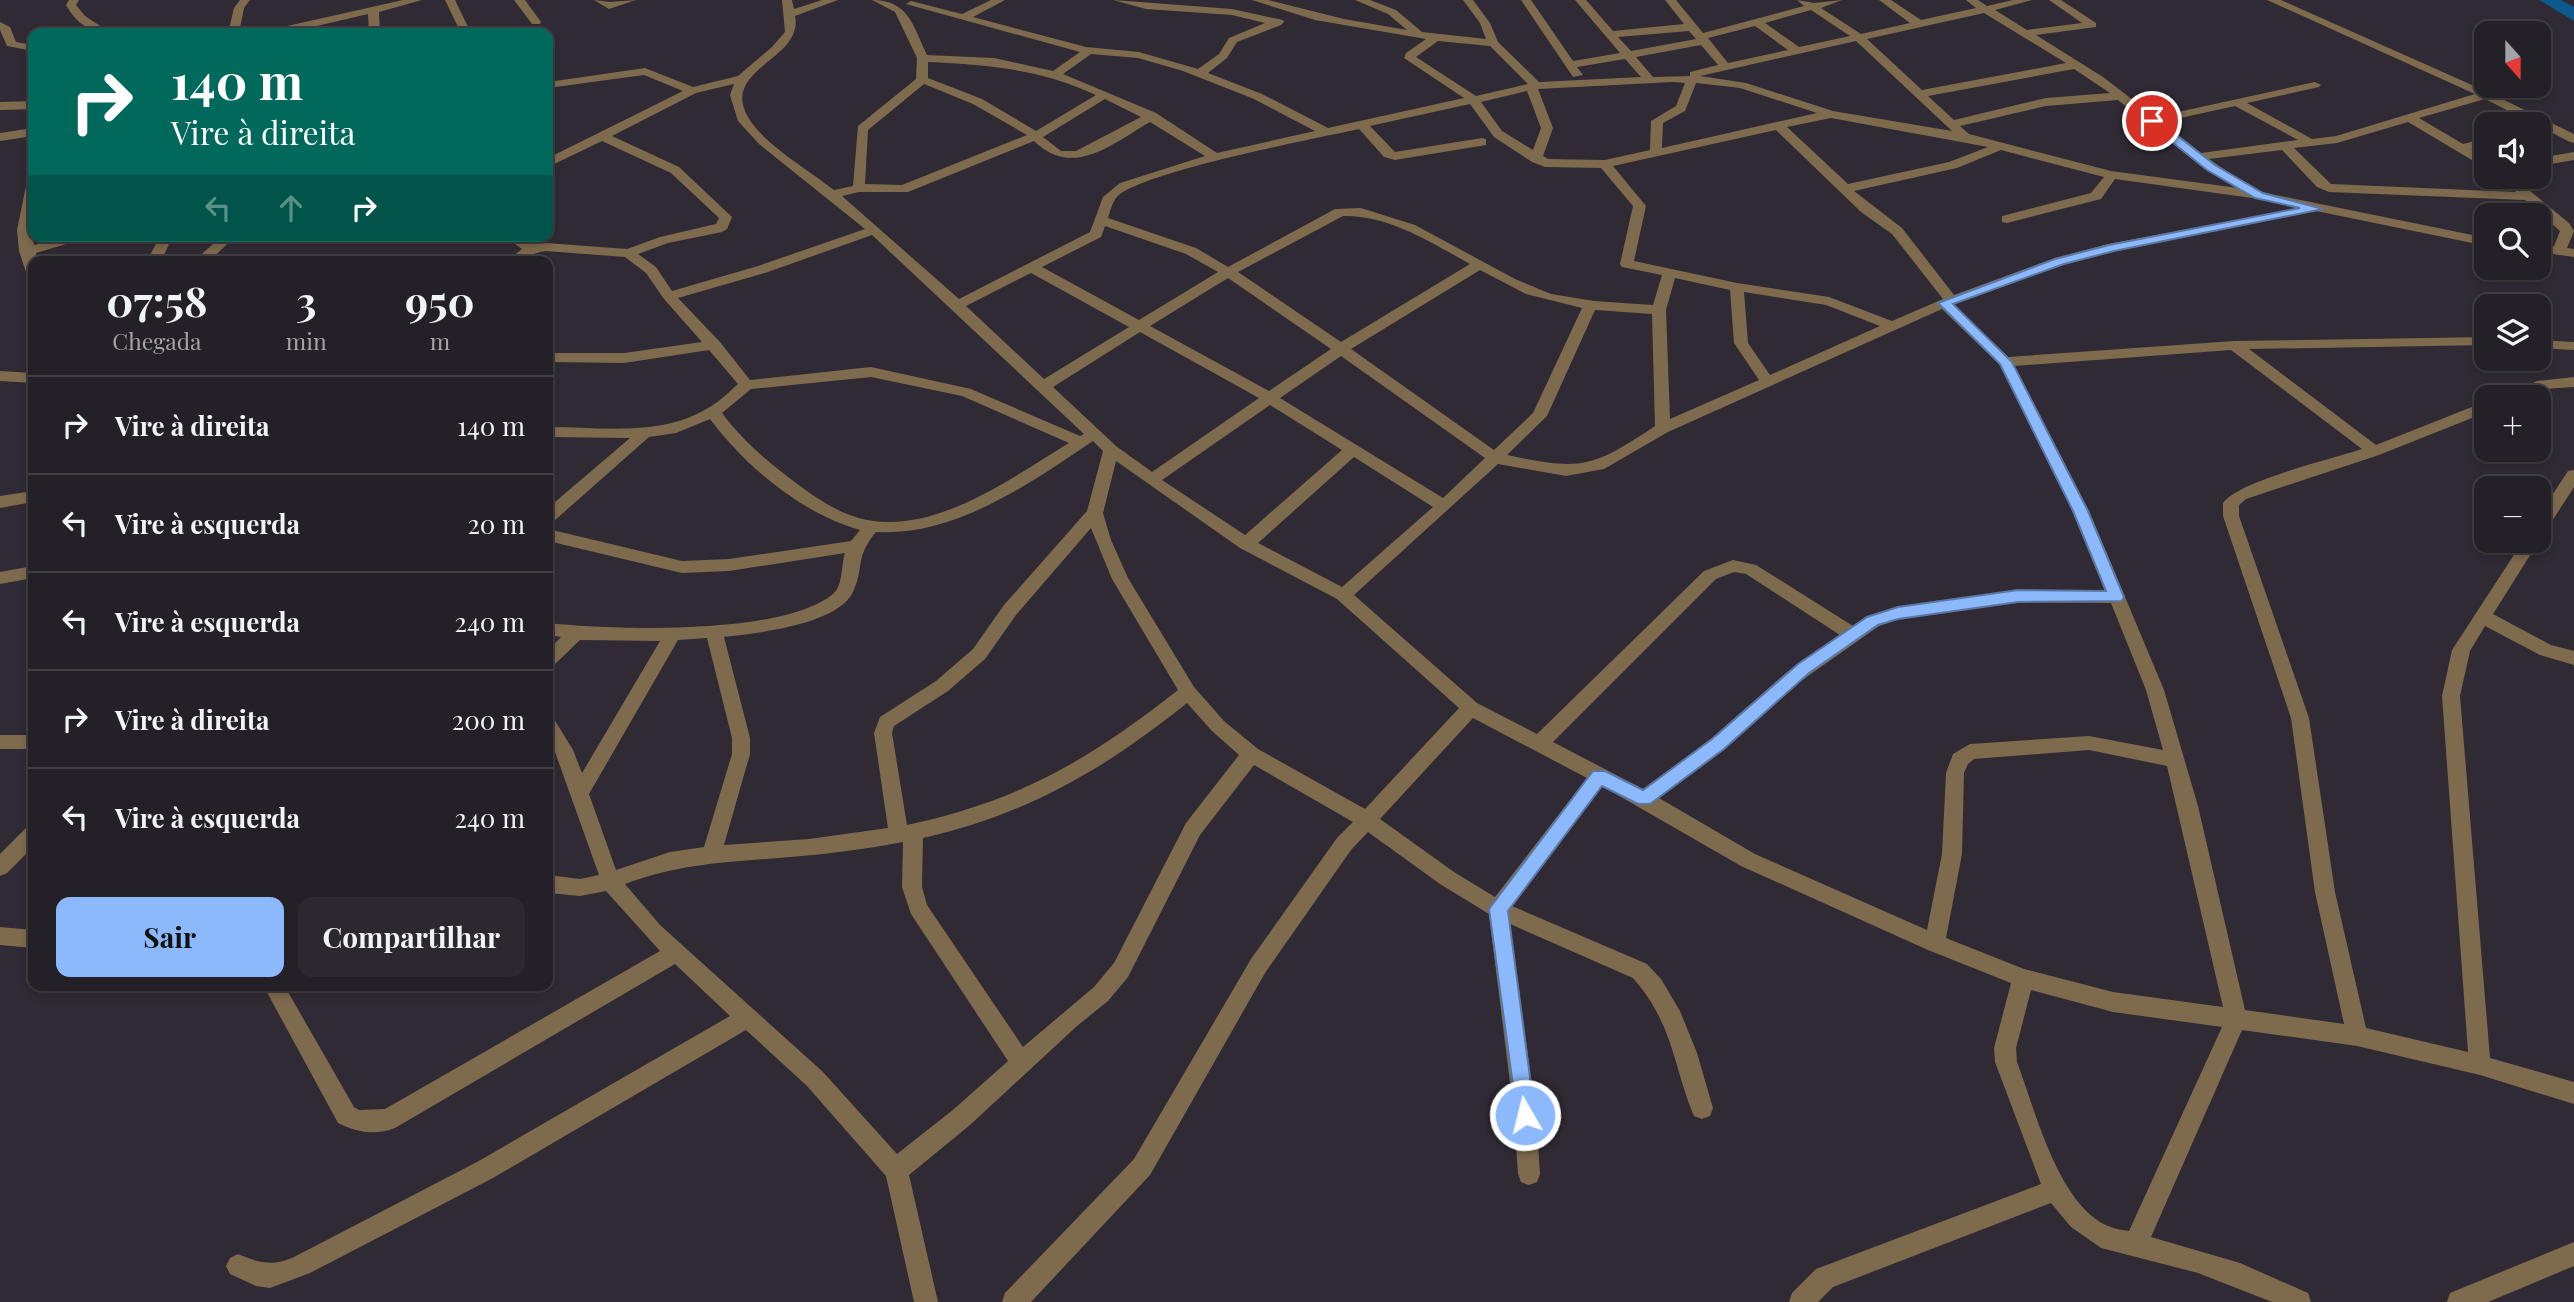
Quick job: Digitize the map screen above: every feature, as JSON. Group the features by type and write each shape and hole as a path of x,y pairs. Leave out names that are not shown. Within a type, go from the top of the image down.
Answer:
{"street":[{"path":"74,0 71,5 76,13 92,28"},
{"path":"234,28 239,8 245,0"},
{"path":"296,28 370,6 417,0"},
{"path":"450,0 464,28"},
{"path":"519,0 536,22"},
{"path":"599,0 609,6 631,0"},
{"path":"553,160 692,91 742,78 784,41 790,32 789,7 833,0"},
{"path":"859,188 859,145 862,129 922,80 923,58 899,10 877,0"},
{"path":"964,17 1000,0"},
{"path":"1118,0 1146,6 1197,4 1276,23"},
{"path":"1257,0 1298,13 1420,36 1493,43"},
{"path":"1360,0 1392,12 1420,36"},
{"path":"1468,0 1485,23 1493,43 1533,87 1546,128 1536,159"},
{"path":"1526,0 1580,82"},
{"path":"1580,0 1631,54 1651,81"},
{"path":"1671,0 1725,66"},
{"path":"1571,65 1703,39 1807,3 1837,0"},
{"path":"1884,0 1921,25"},
{"path":"1971,0 2123,96 2199,157 2259,195"},
{"path":"1673,79 2027,0"},
{"path":"2025,33 2092,25 2054,0"},
{"path":"2272,0 2474,90"},
{"path":"899,10 914,2 1088,51 1136,55 1198,75 1283,108 1325,132"},
{"path":"1807,3 1857,36 1965,136"},
{"path":"370,6 374,28"},
{"path":"1198,75 1223,56 1233,40 1298,13"},
{"path":"1756,21 1795,50"},
{"path":"0,25 6,29 12,44 28,47"},
{"path":"1612,34 1692,27"},
{"path":"1435,38 1410,55 1410,58 1472,98 1489,125 1536,159 1568,166 1605,164 1656,155 1831,114"},
{"path":"1054,75 1088,51"},
{"path":"923,58 1004,63 1054,75 1105,94 1152,116 1215,156"},
{"path":"1920,94 2076,65"},
{"path":"553,84 645,71 692,91"},
{"path":"742,78 736,95 742,118 763,141 874,230 1043,386 1087,438"},
{"path":"1656,155 1657,121 1681,108 1692,79"},
{"path":"956,306 1096,234 1109,197 1124,186 1215,156 1362,125 1472,98 1580,82 1692,79 1742,85 1831,114 1965,136 2111,175 2259,195 2474,239"},
{"path":"922,80 978,99 1036,136 1054,154 1071,156 1152,116"},
{"path":"2152,121 2315,85"},
{"path":"832,194 859,188 904,189 1036,136 1105,94"},
{"path":"1951,124 2022,106 2123,96"},
{"path":"2199,157 2313,144 2476,98"},
{"path":"2491,98 2517,112"},
{"path":"2236,102 2313,144"},
{"path":"0,106 28,104"},
{"path":"2410,118 2474,156"},
{"path":"1362,125 1388,154 1395,156 1482,142"},
{"path":"1780,127 1844,189 1897,231 1947,301 2005,362 2081,511 2155,690 2175,760 2236,1019 2135,1246"},
{"path":"2551,130 2574,139"},
{"path":"0,137 28,133"},
{"path":"521,256 531,249 568,247 628,253 665,240 723,226 726,217 675,170 602,136"},
{"path":"2461,148 2474,145"},
{"path":"1844,189 1953,165 2000,146"},
{"path":"2286,146 2321,184 2329,188 2527,196"},
{"path":"2551,160 2574,156"},
{"path":"1605,164 1640,206 1627,264 1737,287 1829,302 1893,326"},
{"path":"2007,219 2096,196 2104,189 2111,175"},
{"path":"2519,189 2564,226 2567,231 2559,251"},
{"path":"28,208 24,230 28,257"},
{"path":"1102,221 1191,251 1228,272 1342,348 1495,458 1558,472 1591,470 1608,464 1662,428 1947,301 2060,261 2113,247 2317,209"},
{"path":"1043,386 1228,272 1340,212 1353,210 1376,214 1532,292 1590,306 1659,310"},
{"path":"669,296 762,269 874,230"},
{"path":"26,251 63,242"},
{"path":"207,256 223,242"},
{"path":"520,242 531,249"},
{"path":"2551,250 2574,253"},
{"path":"628,253 652,270 669,296 715,345 747,385"},
{"path":"1151,480 1272,399 1342,348 1480,264"},
{"path":"1033,268 1272,399 1443,505"},
{"path":"1662,428 1659,310 1669,274"},
{"path":"1737,287 1741,344 1768,382"},
{"path":"1343,595 1413,535 1539,416 1590,306"},
{"path":"2005,362 2234,345 2474,341"},
{"path":"2551,344 2574,345"},
{"path":"553,358 624,358 715,345"},
{"path":"2234,345 2374,451"},
{"path":"553,432 645,433 671,429 713,411 747,385 841,373 895,376 966,392 1087,438 1111,450 1246,544 1343,595 1471,708 1644,799 1748,860 1936,943 2023,978 2113,1002 2357,1036 2480,1065 2574,1093"},
{"path":"0,376 28,378"},
{"path":"2539,385 2574,382"},
{"path":"713,411 743,451 810,502 872,527 907,525 944,516 980,502 1087,438"},
{"path":"2357,1036 2325,892 2300,718 2231,516 2231,503 2240,495 2374,451 2474,411"},
{"path":"553,513 645,433"},
{"path":"1246,544 1354,448"},
{"path":"1021,1062 918,908 912,887 906,833 883,733 886,722 942,686 979,654 1010,610 1095,513 1111,450"},
{"path":"2551,510 2574,475"},
{"path":"0,502 28,497"},
{"path":"1095,513 1120,579 1188,692 1218,726 1251,754 1367,820 1447,877 1498,909 1640,971 1656,987 1674,1014 1702,1108"},
{"path":"553,630 575,635 714,632 794,618 838,600 845,590 855,546 872,527"},
{"path":"553,536 682,567 729,565 855,546"},
{"path":"2480,1065 2451,696 2461,650 2523,553"},
{"path":"1539,744 1710,575 1724,568 1750,569 1852,635"},
{"path":"0,578 28,573"},
{"path":"1644,799 1718,744 1792,678 1872,621 1898,613 2018,596 2116,597"},
{"path":"2481,616 2546,650 2574,658"},
{"path":"711,857 741,754 741,738 714,632"},
{"path":"580,792 673,634"},
{"path":"553,655 575,635"},
{"path":"553,884 583,887 611,882 668,861 831,845 906,833 1029,796 1113,749 1188,692"},
{"path":"1014,1302 1142,1167 1258,966 1344,844 1471,708"},
{"path":"553,732 564,750 611,882 675,953 815,1079 896,1170 926,1302"},
{"path":"0,742 28,741"},
{"path":"1936,943 1952,854 1955,773 1960,759 1970,752 2089,743 2175,760"},
{"path":"896,1170 962,1117 1101,994 1121,970 1193,829 1251,754"},
{"path":"1529,1174 1525,1115 1498,909 1599,776"},
{"path":"0,867 28,839"},
{"path":"0,936 28,939"},
{"path":"276,991 346,1115 358,1121 379,1121 387,1120 675,953"},
{"path":"2023,978 2005,1048 2006,1062 2055,1190 2079,1219 2101,1236 2230,1271 2299,1302"},
{"path":"238,1266 260,1278 276,1276 302,1265 485,1170 746,1018"},
{"path":"1801,1302 1825,1278 2055,1190"},
{"path":"2459,1302 2574,1254"}],"waterway":[{"path":"2548,0 2574,15"}],"route":[{"path":"1525,1115 1500,943 1498,909 1599,776 1644,799 1718,744 1814,660 1872,621 1898,613 2018,596 2116,597 2081,511 2005,362 1944,303 2060,261 2113,247 2317,209 2259,195 2211,167 2152,121"}]}
